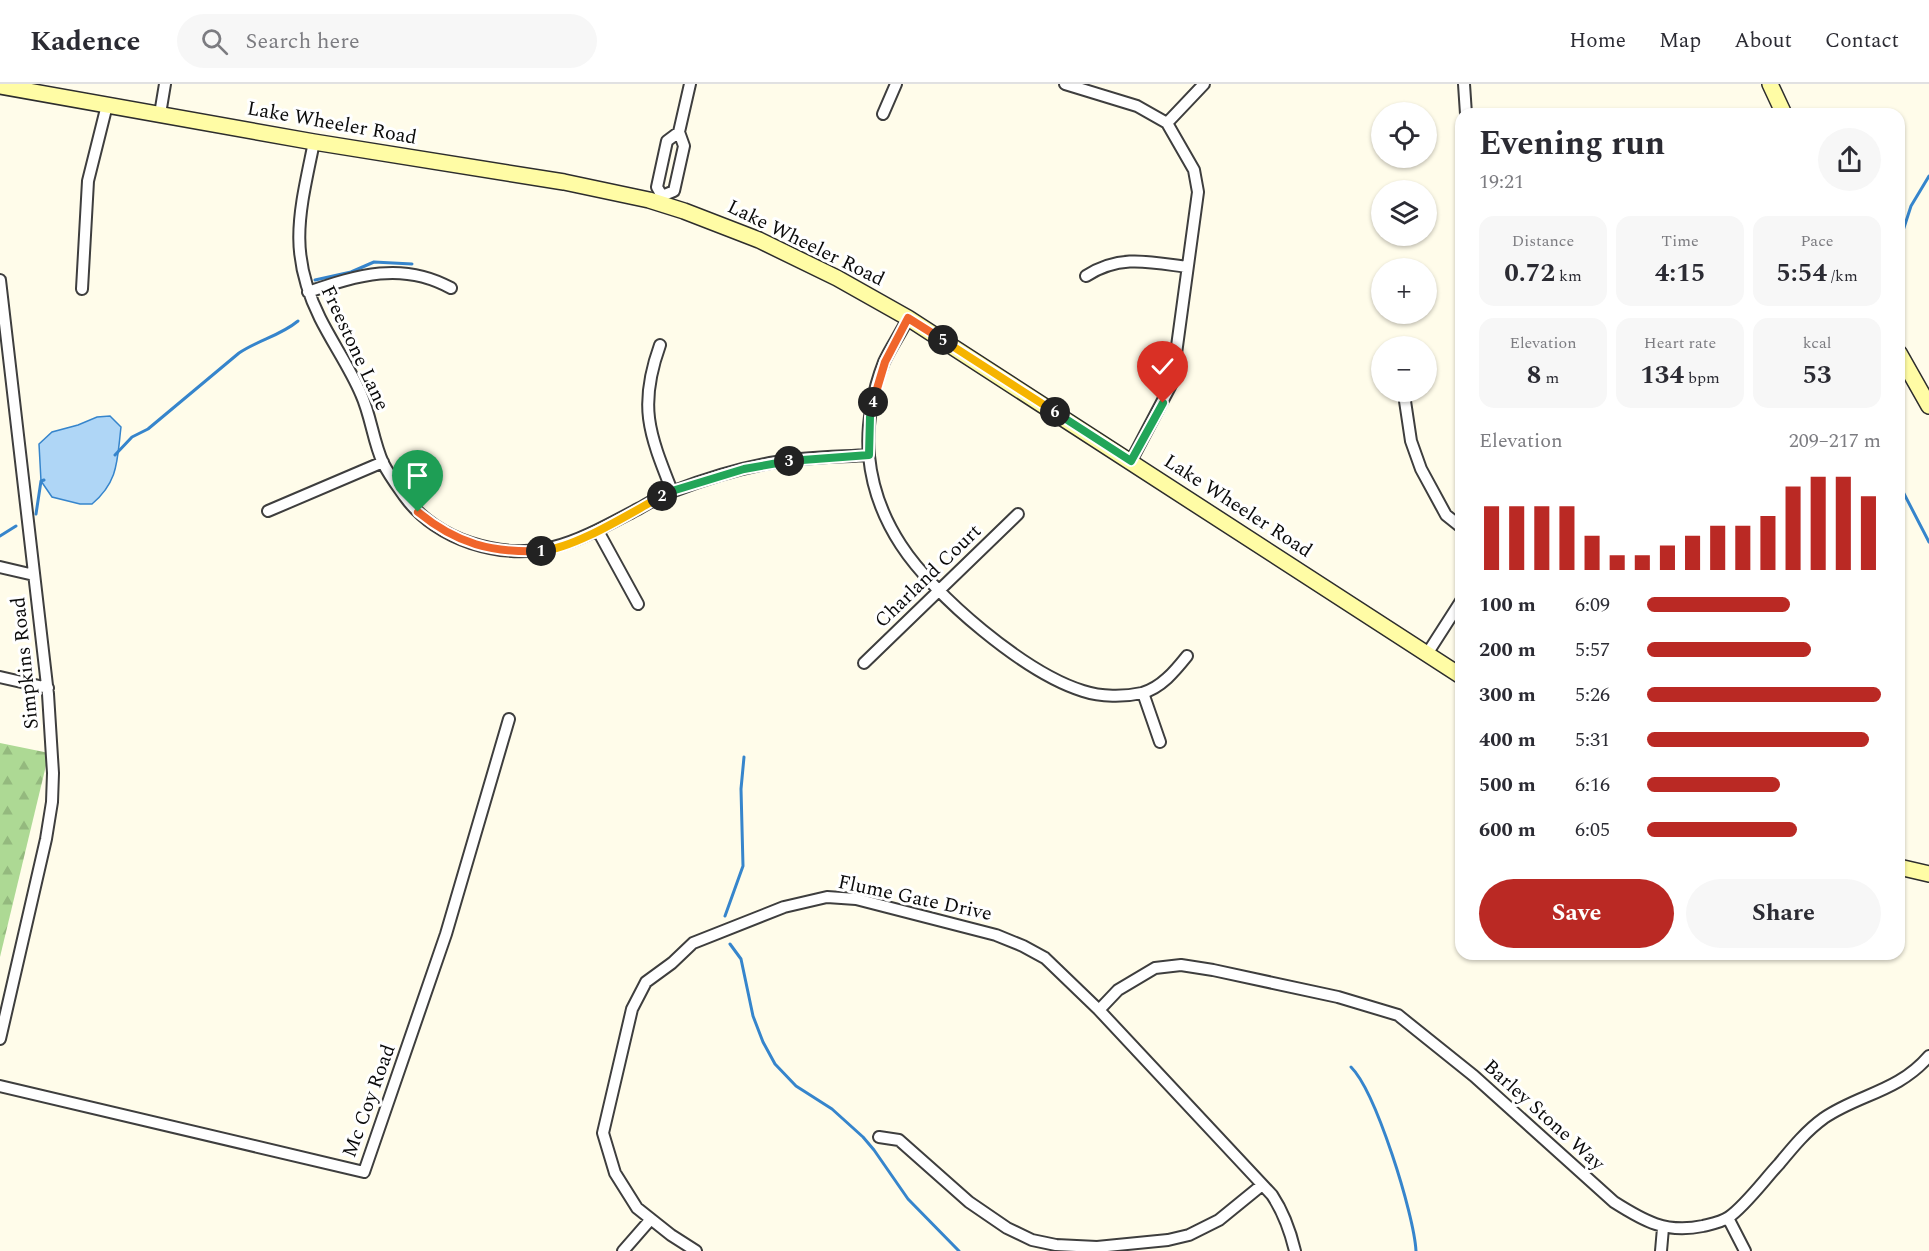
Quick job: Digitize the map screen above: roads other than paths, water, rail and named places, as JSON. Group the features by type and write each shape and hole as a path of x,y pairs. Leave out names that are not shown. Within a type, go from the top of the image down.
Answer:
{"street":[{"path":"160,114 165,84"},
{"path":"679,132 667,141 657,187 661,200 674,192 684,146 679,132 690,84"},
{"path":"883,114 896,84"},
{"path":"1065,84 1137,106 1167,123 1194,170 1198,192 1172,383 1131,461"},
{"path":"1167,123 1204,84"},
{"path":"1464,84 1466,108"},
{"path":"1770,84 1781,108"},
{"name":"Lake Wheeler Road","path":"0,86 314,142 661,200 759,240 837,278 908,318 1455,672"},
{"path":"82,289 88,181 107,105"},
{"name":"Freestone Lane","path":"314,142 298,240 301,269 308,292 362,395 383,462 406,499 445,532 482,547 504,552 545,551 598,531 672,491 771,463 869,455"},
{"path":"1086,276 1101,267 1136,260 1187,267"},
{"path":"308,292 355,276 388,272 437,280 451,288"},
{"name":"Simpkins Road","path":"0,280 1,304 48,688 53,755 52,802 46,839 0,1039"},
{"path":"908,318 885,362 876,388 870,417 869,455 875,486 892,530 902,547 938,591 975,624 1013,653 1066,685 1085,692 1105,695 1143,693 1157,686 1175,672 1187,656"},
{"path":"660,345 649,383 649,422 654,447 672,491"},
{"path":"1905,364 1929,406"},
{"path":"1405,402 1411,441 1421,468 1446,515 1455,522"},
{"path":"268,511 383,462"},
{"name":"Charland Court","path":"864,663 1017,514"},
{"path":"598,531 638,604"},
{"path":"0,567 34,574"},
{"path":"1427,654 1455,611"},
{"path":"0,677 48,688"},
{"path":"1143,693 1160,742"},
{"name":"Mc Coy Road","path":"0,1086 364,1172 446,934 509,719"},
{"path":"1905,868 1929,874"},
{"name":"Flume Gate Drive","path":"696,1251 637,1208 615,1173 603,1133 632,1010 646,982 672,963 693,943 784,907 826,897 856,899 996,935 1045,958 1099,1010 1272,1195 1281,1209 1295,1251"},
{"name":"Barley Stone Way","path":"1099,1010 1118,990 1155,968 1181,966 1213,970 1338,997 1398,1015 1474,1076 1614,1202 1638,1218 1663,1228 1696,1228 1728,1218 1753,1193 1804,1133 1838,1110 1887,1089 1913,1071 1929,1056"},
{"path":"879,1137 899,1140 969,1202 1007,1228 1032,1239 1056,1245 1097,1247 1168,1240 1189,1235 1220,1220 1262,1185"},
{"path":"1728,1218 1745,1251"},
{"path":"623,1251 651,1219"},
{"path":"1661,1251 1663,1228"}],"water":[{"path":"110,416 121,427 115,469 107,487 92,504 80,504 52,497 41,481 39,444 52,432 97,417"}],"waterway":[{"path":"1905,224 1911,206 1929,176"},
{"path":"315,280 351,272 374,262 412,264"},
{"path":"115,455 132,437 148,429 239,353 298,321"},
{"path":"36,514 41,481 44,480"},
{"path":"1905,496 1929,542"},
{"path":"0,536 16,526"},
{"path":"725,916 743,866 741,789 744,757"},
{"path":"730,944 741,959 753,1016 775,1064 796,1086 832,1109 863,1137 908,1199 959,1251"},
{"path":"1351,1067 1371,1101 1392,1154 1409,1210 1416,1251"}]}
